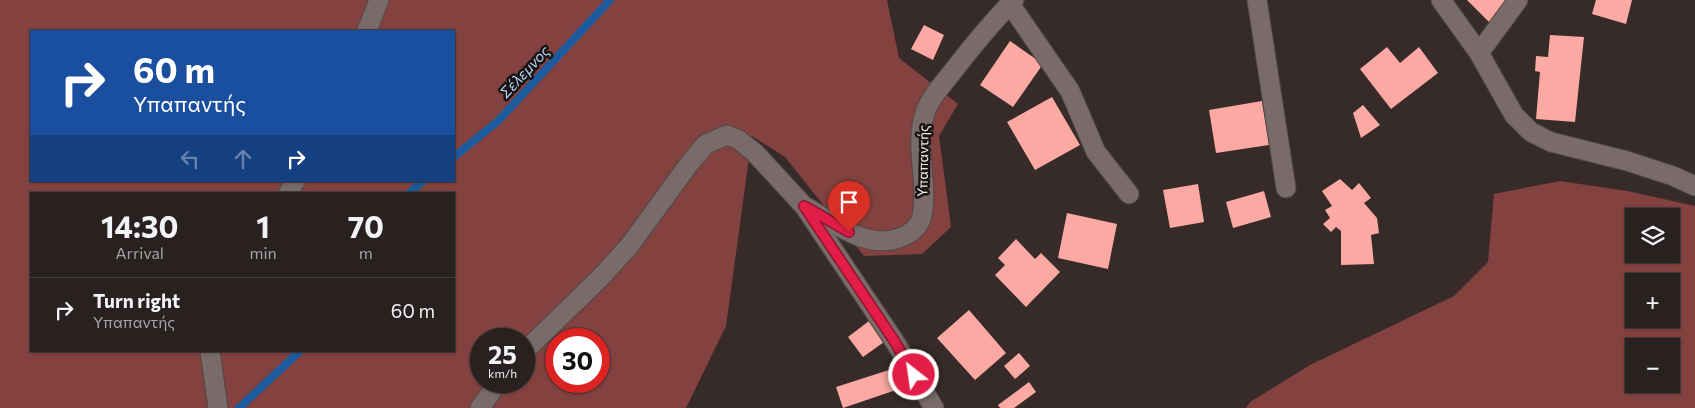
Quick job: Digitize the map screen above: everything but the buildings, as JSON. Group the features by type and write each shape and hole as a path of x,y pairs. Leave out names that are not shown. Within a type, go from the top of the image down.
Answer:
{"street":[{"path":"368,30 379,0"},
{"path":"1257,0 1286,188"},
{"path":"1441,0 1479,53 1514,115 1531,132 1551,142 1627,161 1673,176 1695,186"},
{"path":"1479,53 1518,0"},
{"path":"1012,2 1070,91 1096,152 1128,194"},
{"name":"Υπαπαντής","path":"804,206 849,232 876,241 890,241 912,232 922,217 921,143 922,123 926,108 972,46 1012,2"},
{"path":"535,341 602,276 630,245 689,164 706,144 727,136 739,140 755,153 804,206 895,342 934,408"},
{"path":"210,352 218,408"},
{"path":"480,408 491,393"}],"shaded area":[{"path":"0,0 887,0 899,58 958,104 939,136 951,227 922,254 864,256 785,157 752,136 726,326 686,408 0,408"},
{"path":"1560,181 1627,191 1695,206 1695,408 1246,408 1250,402 1310,365 1454,296 1488,262 1494,194"}],"waterway":[{"name":"Σέλεμνος","path":"455,156 498,121 610,0"},
{"name":"Σέλεμνος","path":"410,192 422,182"},
{"name":"Σέλεμνος","path":"239,408 299,352"}],"route":[{"path":"849,232 804,206 895,342 914,375"}]}
